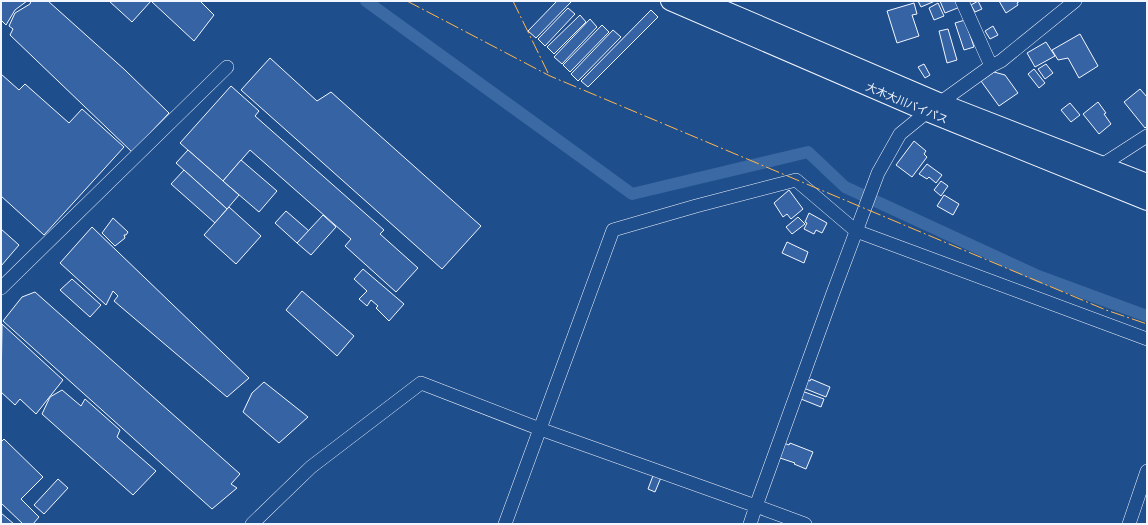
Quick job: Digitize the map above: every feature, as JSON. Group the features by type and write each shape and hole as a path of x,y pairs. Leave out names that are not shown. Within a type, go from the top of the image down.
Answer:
{"highway":[{"name":"大木大川バイパス","path":"670,1 934,107 1102,165 1147,183"},
{"name":"大木大川バイパス","path":"703,1 934,107 1147,201"}],"street":[{"path":"962,1 991,66"},
{"path":"750,524 871,190 878,173 900,134 934,107 991,66 1001,61 1075,1"},
{"path":"1,288 227,67"},
{"path":"1102,165 1147,136"},
{"path":"505,524 613,230 696,206 796,180 856,231 1147,339"},
{"path":"252,524 310,467 421,383 540,429 805,524"},
{"path":"1129,524 1147,471"}],"building":[{"path":"1,1 27,1 15,10 6,25 1,20"},
{"path":"31,1 48,1 125,70 169,113 132,152 10,35 13,29 9,26 15,13 30,4"},
{"path":"109,1 151,1 132,22"},
{"path":"151,1 200,1 214,15 194,41"},
{"path":"557,1 572,1 536,38 528,31"},
{"path":"918,1 935,1 921,7"},
{"path":"940,1 957,1 960,7 945,13"},
{"path":"978,1 982,9 975,12 971,5"},
{"path":"999,1 1020,1 1017,3 1018,5 1006,13"},
{"path":"914,3 917,14 912,15 919,36 897,43 887,11"},
{"path":"938,3 944,16 934,20 929,8"},
{"path":"568,8 575,14 545,46 538,39"},
{"path":"651,10 658,17 588,87 581,81"},
{"path":"580,15 586,22 554,54 547,47"},
{"path":"590,19 597,27 562,64 554,57"},
{"path":"965,20 974,47 964,50 955,23"},
{"path":"602,25 609,32 570,72 563,65"},
{"path":"993,26 998,35 990,39 985,31"},
{"path":"948,29 957,60 947,63 939,31"},
{"path":"613,30 621,37 578,81 571,74"},
{"path":"1080,34 1098,66 1079,78 1068,58 1058,60 1052,50"},
{"path":"1046,42 1055,56 1035,67 1027,53"},
{"path":"270,58 317,101 331,92 481,226 442,269 241,90"},
{"path":"924,64 930,75 925,78 918,67"},
{"path":"1046,64 1053,73 1045,79 1038,69"},
{"path":"1034,69 1045,83 1039,88 1028,74"},
{"path":"994,72 1005,75 1018,93 999,106 981,81"},
{"path":"1,74 19,90 25,84 69,123 82,109 124,147 44,235 1,196"},
{"path":"231,86 259,111 255,116 384,230 380,234 418,268 396,292 345,246 351,239 250,150 223,181 180,143"},
{"path":"1140,89 1147,97 1147,126 1145,128 1124,102"},
{"path":"1098,102 1106,113 1104,114 1111,124 1099,134 1083,114"},
{"path":"1070,103 1080,115 1071,122 1061,110"},
{"path":"914,141 926,151 924,154 927,157 912,177 896,165"},
{"path":"188,150 239,195 227,209 176,163"},
{"path":"241,160 277,191 259,212 223,181"},
{"path":"927,164 942,175 936,183 929,177 927,179 919,174"},
{"path":"184,170 227,209 215,223 171,184"},
{"path":"941,181 948,186 941,196 934,190"},
{"path":"789,190 803,209 791,219 787,214 783,217 774,203"},
{"path":"944,195 959,204 953,215 937,206"},
{"path":"229,207 261,236 236,264 204,235"},
{"path":"286,211 309,231 297,243 275,223"},
{"path":"809,213 827,223 822,233 816,230 814,234 804,229"},
{"path":"323,215 336,227 311,255 297,243"},
{"path":"798,217 805,224 792,234 786,227"},
{"path":"113,218 128,232 124,235 125,238 115,246 102,233"},
{"path":"92,227 249,378 227,397 114,301 118,296 113,291 106,305 60,263"},
{"path":"1,229 19,245 1,266"},
{"path":"787,242 808,252 804,263 782,253"},
{"path":"363,269 404,304 389,321 376,308 378,306 371,300 367,306 359,299 367,291 354,279"},
{"path":"72,279 101,305 90,317 60,290"},
{"path":"302,291 354,336 337,356 286,310"},
{"path":"35,292 240,474 231,484 237,488 212,509 3,321 22,297"},
{"path":"2,324 63,380 36,414 20,399 15,405 1,392"},
{"path":"805,379 810,381 811,379 830,387 826,397 801,387"},
{"path":"264,382 308,417 279,443 243,412 252,393"},
{"path":"62,390 81,406 85,399 120,430 117,437 156,471 133,495 42,414 50,397"},
{"path":"799,390 824,399 821,407 796,397"},
{"path":"4,439 43,477 21,499 39,517 33,524 23,524 1,503 1,442"},
{"path":"779,441 789,445 790,443 813,452 806,469 794,464 795,463 774,456"},
{"path":"654,473 662,475 655,492 648,489"},
{"path":"58,479 68,488 44,514 34,505"},
{"path":"1,513 14,524 1,524"}],"waterway":[{"path":"366,1 632,194 808,152 845,187 1038,276 1147,316"}],"power":[{"path":"407,1 550,76 1106,310 1147,324"},
{"path":"513,1 549,75"}]}
